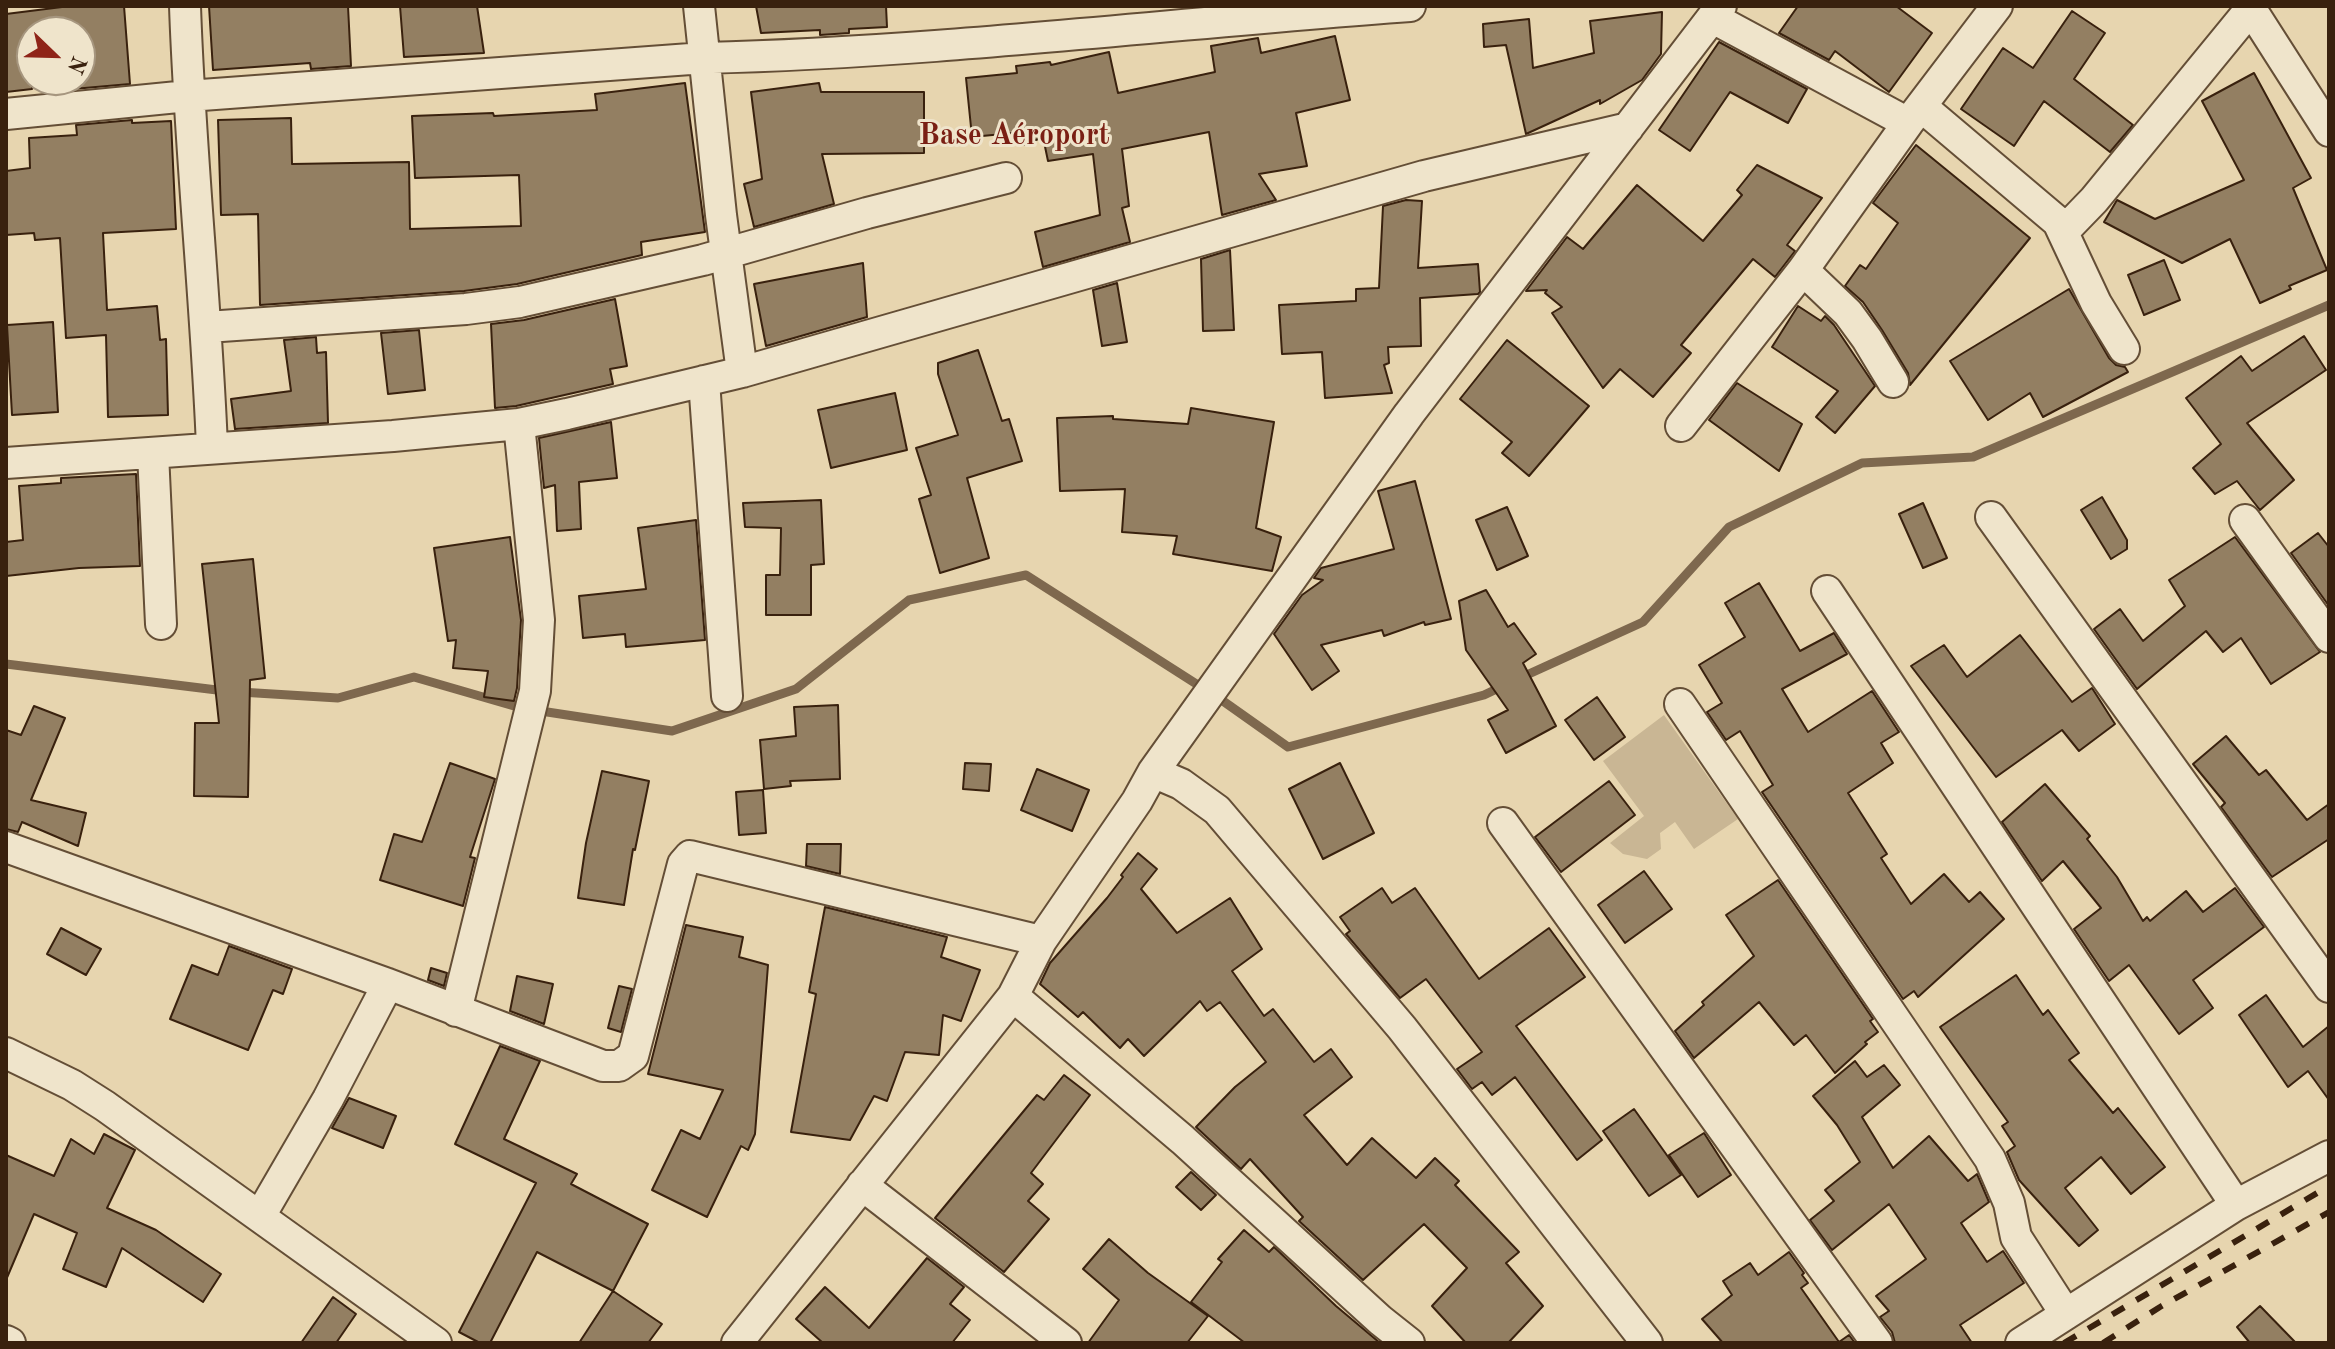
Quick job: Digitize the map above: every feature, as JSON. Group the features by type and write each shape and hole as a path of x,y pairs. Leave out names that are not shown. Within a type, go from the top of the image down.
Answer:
{"street":[{"path":"185,6 188,96 207,327 212,447"},
{"path":"699,6 742,372"},
{"path":"6,114 188,96 704,58 957,45 1410,6"},
{"path":"1681,426 1803,270 1997,6"},
{"path":"2064,231 2094,200 2252,7 2329,131"},
{"path":"737,1343 1013,996 1041,941 1137,801 1153,772 1409,414 1717,12 1915,115 2049,214 2064,231 2096,303 2124,349"},
{"path":"6,463 393,436 519,424 742,372 1409,180 1628,128"},
{"path":"207,327 466,309 520,302 726,252 1006,178"},
{"path":"1803,270 1848,313 1893,382"},
{"path":"704,381 727,696"},
{"path":"456,1011 535,691 539,620 519,424"},
{"path":"153,453 161,624"},
{"path":"1991,517 2329,987"},
{"path":"2245,520 2329,637"},
{"path":"1827,591 2236,1205"},
{"path":"1680,704 1990,1159 2009,1203 2016,1237 2065,1313"},
{"path":"1153,772 1181,784 1217,810 1402,1028 1647,1343"},
{"path":"1503,823 1877,1343"},
{"path":"6,847 388,984 603,1066 619,1066 633,1056 683,864 690,856 1041,941"},
{"path":"260,1216 328,1099 388,984"},
{"path":"1013,996 1183,1140 1409,1343"},
{"path":"6,1053 72,1085 436,1343"},
{"path":"2021,1343 2236,1205 2329,1156"},
{"path":"862,1185 1066,1343"}],"shaded area":[{"path":"1664,715 1738,819 1694,849 1675,822 1660,833 1661,849 1647,859 1623,854 1610,843 1644,816 1603,761"}],"building":[{"path":"70,6 124,6 130,84 96,87 96,16 16,16 16,91 6,92 6,14"},
{"path":"209,6 348,6 351,66 311,69 310,63 213,70"},
{"path":"400,6 477,6 484,53 404,57"},
{"path":"756,6 886,6 887,27 849,29 849,33 820,35 820,30 761,33"},
{"path":"1798,6 1896,6 1932,33 1889,92 1835,51 1829,60 1779,33"},
{"path":"2072,11 2105,33 2074,79 2133,125 2110,152 2044,101 2014,146 1961,109 2003,48 2033,68"},
{"path":"1662,12 1661,54 1642,80 1600,104 1600,100 1526,134 1506,45 1484,47 1483,24 1529,19 1533,68 1594,53 1590,21"},
{"path":"1335,36 1350,100 1296,113 1307,166 1259,174 1276,200 1222,215 1209,132 1122,149 1129,206 1122,208 1130,242 1043,267 1035,232 1100,215 1093,154 1048,161 1043,137 1024,145 1023,132 972,137 966,78 1017,73 1016,66 1050,62 1051,65 1109,52 1118,93 1215,72 1211,46 1258,38 1261,53"},
{"path":"1719,42 1807,89 1788,123 1730,92 1690,151 1659,130"},
{"path":"2254,73 2311,178 2293,188 2327,270 2289,286 2291,289 2260,303 2230,239 2182,263 2104,222 2117,200 2155,219 2244,180 2202,101"},
{"path":"685,83 705,232 641,242 642,255 517,284 464,291 260,305 258,214 221,215 218,120 291,118 292,164 409,162 410,229 521,226 519,175 415,178 412,116 493,113 494,116 597,110 595,94"},
{"path":"819,83 821,92 924,92 924,153 822,154 834,204 754,227 744,184 762,179 751,92"},
{"path":"132,120 132,123 171,121 176,229 103,233 107,310 157,306 160,340 166,339 168,415 108,417 106,335 66,338 60,238 35,240 34,233 6,235 6,171 30,168 29,138 77,135 76,125"},
{"path":"1916,145 2030,238 1910,385 1908,373 1882,330 1863,302 1845,286 1860,265 1866,269 1898,223 1873,203"},
{"path":"1757,165 1822,198 1787,245 1795,251 1775,277 1753,259 1681,345 1691,353 1653,397 1620,369 1603,388 1552,313 1562,307 1545,293 1547,290 1526,291 1567,237 1583,249 1637,185 1703,241 1742,195 1737,190"},
{"path":"1406,200 1422,201 1418,268 1478,264 1480,292 1420,298 1421,346 1388,347 1389,363 1384,365 1392,393 1325,398 1322,352 1282,354 1279,305 1356,301 1356,289 1379,288 1383,206"},
{"path":"1230,250 1234,330 1203,331 1201,259"},
{"path":"2164,260 2180,300 2144,315 2128,275"},
{"path":"863,263 867,317 766,346 754,284"},
{"path":"1117,283 1127,342 1102,346 1093,290"},
{"path":"2069,289 2109,358 2128,372 2043,417 2030,393 1988,420 1950,361"},
{"path":"615,299 627,366 610,369 613,384 495,408 491,324 524,320"},
{"path":"1798,306 1821,321 1825,316 1834,325 1875,386 1835,433 1816,417 1838,391 1772,347"},
{"path":"53,322 58,412 12,415 7,325"},
{"path":"419,330 425,390 388,394 381,333"},
{"path":"2304,336 2326,370 2247,423 2294,480 2260,510 2237,481 2215,494 2193,468 2221,444 2186,398 2241,356 2252,371"},
{"path":"316,337 317,353 326,352 328,423 235,429 231,399 291,391 284,340"},
{"path":"1507,340 1589,406 1529,476 1502,453 1512,442 1460,399"},
{"path":"978,350 1002,421 1009,419 1022,461 967,478 989,558 940,573 919,499 931,495 916,448 958,435 938,374 938,363"},
{"path":"1737,383 1802,424 1779,471 1709,420"},
{"path":"895,393 907,450 831,468 818,410"},
{"path":"1191,408 1274,422 1256,528 1281,537 1272,571 1173,554 1177,536 1122,532 1125,489 1060,491 1057,418 1113,416 1113,419 1188,424"},
{"path":"611,422 617,478 579,482 581,529 557,531 555,485 544,488 539,438"},
{"path":"136,474 140,566 79,568 6,576 6,542 23,540 19,486 61,483 61,478"},
{"path":"1415,481 1451,619 1425,625 1424,622 1384,636 1382,630 1321,645 1339,671 1312,690 1274,634 1302,595 1323,580 1314,578 1321,568 1394,549 1378,491"},
{"path":"2102,497 2127,540 2127,549 2111,559 2081,510"},
{"path":"821,500 824,564 811,565 811,615 766,615 766,575 780,575 781,528 745,527 743,503"},
{"path":"1923,503 1947,558 1923,568 1899,514"},
{"path":"1507,507 1528,556 1497,570 1476,520"},
{"path":"696,520 705,640 626,647 625,634 583,638 579,596 646,589 638,528"},
{"path":"2318,533 2329,547 2329,606 2291,553"},
{"path":"510,537 521,620 514,701 484,697 488,671 453,668 456,640 448,641 434,548"},
{"path":"2235,537 2320,652 2271,684 2241,638 2223,652 2206,631 2137,689 2094,629 2120,609 2143,641 2185,606 2169,580"},
{"path":"253,559 265,678 250,680 248,797 194,796 195,723 219,723 202,564"},
{"path":"1759,583 1800,651 1834,633 1847,654 1782,689 1808,732 1872,691 1899,732 1881,743 1893,763 1848,793 1887,854 1881,858 1911,904 1944,874 1969,902 1980,892 2004,919 1918,997 1914,991 1903,999 1762,792 1773,785 1740,731 1726,740 1707,712 1722,703 1699,665 1745,637 1725,603"},
{"path":"1486,590 1508,627 1514,623 1536,654 1523,663 1556,726 1506,753 1488,720 1508,710 1466,650 1459,601"},
{"path":"2020,635 2072,702 2092,688 2115,724 2079,751 2062,730 1996,777 1911,666 1944,645 1967,677"},
{"path":"1597,697 1625,737 1594,760 1565,720"},
{"path":"838,705 840,779 790,781 791,786 764,789 760,740 796,736 794,707"},
{"path":"34,706 65,718 31,800 86,813 78,846 22,822 18,832 6,829 6,730 21,735"},
{"path":"2226,736 2259,775 2266,770 2307,820 2329,804 2329,839 2272,877 2221,807 2225,803 2193,764"},
{"path":"450,763 495,779 470,857 475,858 463,906 380,880 394,834 422,842"},
{"path":"965,763 991,764 989,791 963,789"},
{"path":"1340,763 1374,833 1323,859 1289,789"},
{"path":"1037,769 1089,790 1072,831 1021,810"},
{"path":"602,771 649,781 624,905 578,898"},
{"path":"1609,781 1635,815 1561,872 1535,837"},
{"path":"2045,784 2090,836 2087,839 2117,877 2143,921 2147,917 2150,921 2186,891 2203,912 2235,888 2264,927 2193,980 2213,1008 2179,1034 2129,965 2109,981 2074,929 2101,908 2063,861 2042,881 2002,822"},
{"path":"763,790 766,833 739,835 736,792"},
{"path":"807,844 841,844 840,874 806,866"},
{"path":"1138,853 1157,869 1141,889 1177,933 1230,898 1262,949 1232,971 1264,1016 1273,1009 1314,1062 1331,1049 1352,1077 1304,1115 1347,1165 1372,1138 1416,1178 1435,1158 1459,1181 1455,1185 1519,1252 1506,1263 1543,1306 1508,1343 1466,1343 1432,1306 1467,1268 1424,1224 1363,1280 1299,1221 1303,1217 1250,1159 1241,1169 1196,1127 1235,1087 1266,1062 1220,1002 1207,1011 1200,1001 1144,1056 1128,1039 1120,1048 1083,1012 1078,1017 1040,984 1050,963 1107,898"},
{"path":"1644,871 1672,909 1625,943 1598,905"},
{"path":"1778,880 1873,1019 1870,1021 1878,1032 1835,1073 1806,1035 1794,1045 1759,1002 1694,1058 1675,1031 1704,1005 1702,1002 1754,956 1726,915"},
{"path":"1382,888 1392,903 1415,888 1479,979 1549,928 1585,977 1516,1026 1602,1140 1577,1160 1515,1077 1492,1095 1482,1082 1472,1089 1457,1069 1482,1052 1426,979 1400,998 1346,934 1350,931 1340,917"},
{"path":"825,907 947,937 941,957 980,970 961,1021 943,1015 939,1055 905,1052 887,1101 874,1096 850,1140 791,1132 816,994 809,992"},
{"path":"686,925 743,937 739,957 768,965 755,1134 748,1150 741,1146 707,1217 652,1190 681,1130 700,1139 723,1090 648,1074"},
{"path":"61,928 101,949 86,975 47,954"},
{"path":"229,946 292,969 283,994 273,990 248,1050 170,1019 192,965 218,975"},
{"path":"431,968 447,973 444,986 428,980"},
{"path":"2016,975 2043,1015 2048,1010 2079,1053 2069,1060 2113,1113 2118,1108 2165,1167 2131,1194 2101,1157 2065,1188 2098,1230 2079,1246 2019,1180 2007,1152 2015,1146 2002,1126 2008,1122 1940,1027"},
{"path":"517,976 553,984 544,1024 510,1011"},
{"path":"619,986 632,989 621,1032 608,1028"},
{"path":"2266,995 2303,1047 2329,1026 2329,1100 2308,1071 2288,1087 2239,1015"},
{"path":"500,1046 540,1061 504,1139 577,1174 571,1184 648,1224 613,1291 537,1252 490,1343 480,1343 459,1332 536,1183 455,1144"},
{"path":"1855,1061 1867,1077 1884,1065 1900,1085 1862,1117 1893,1168 1929,1136 1968,1181 1977,1174 1989,1202 1961,1223 1987,1262 2003,1251 2024,1283 1960,1325 1972,1343 1895,1343 1892,1332 1880,1317 1889,1311 1876,1296 1926,1259 1889,1204 1832,1250 1810,1220 1834,1201 1825,1190 1860,1162 1837,1125 1813,1096"},
{"path":"1064,1075 1090,1095 1031,1173 1043,1184 1028,1201 1049,1219 1004,1272 935,1218 1037,1095 1044,1100"},
{"path":"349,1098 396,1116 383,1148 332,1128"},
{"path":"1634,1109 1681,1175 1649,1196 1603,1131"},
{"path":"1704,1133 1731,1175 1698,1197 1669,1155"},
{"path":"104,1134 135,1150 107,1208 156,1230 221,1274 203,1302 122,1248 106,1287 63,1269 77,1233 34,1214 6,1280 6,1155 54,1176 71,1139 94,1154"},
{"path":"1191,1172 1216,1195 1201,1210 1176,1187"},
{"path":"1244,1230 1269,1252 1274,1247 1380,1343 1245,1343 1191,1302 1222,1262 1218,1259"},
{"path":"1109,1239 1148,1273 1208,1316 1187,1343 1088,1343 1119,1300 1083,1269"},
{"path":"1789,1252 1808,1283 1801,1288 1839,1342 1849,1335 1855,1343 1723,1343 1702,1319 1732,1295 1723,1281 1750,1263 1758,1275"},
{"path":"927,1258 964,1287 950,1304 970,1320 952,1343 823,1343 796,1319 825,1287 869,1328"},
{"path":"613,1291 662,1324 648,1343 579,1343"},
{"path":"333,1297 356,1314 336,1343 301,1343"},
{"path":"2260,1306 2296,1343 2250,1343 2237,1327"}],"waterway":[{"path":"1520,678 1643,622 1729,527 1862,463 1973,457 2329,305"},
{"path":"240,692 338,698 414,677 521,708 672,731 796,689 909,600 1026,575 1223,701 1288,747 1484,695 1503,686"},
{"path":"6,664 225,691"}],"railway":[{"path":"2064,1343 2329,1186"},
{"path":"2103,1343 2160,1307 2329,1212"}],"district":[{"name":"Base Aéroport","path":"1014,136"}]}
